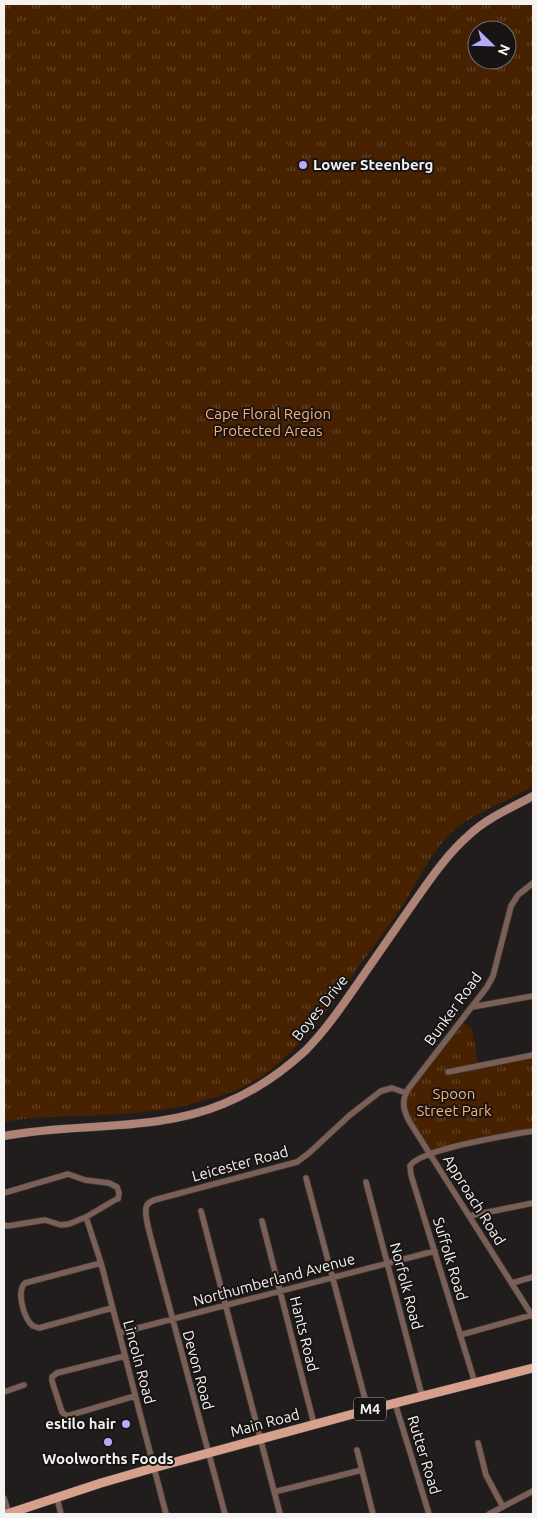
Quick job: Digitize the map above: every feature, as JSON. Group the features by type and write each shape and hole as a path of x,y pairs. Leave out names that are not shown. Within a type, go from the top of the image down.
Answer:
{"main road":[{"name":"Boyes Drive","path":"4,1136 30,1132 142,1124 179,1118 224,1104 259,1086 290,1064 315,1041 344,1004 432,876 464,839 489,820 533,796"},
{"name":"Main Road","path":"8,1514 153,1468 314,1424 533,1368"}],"street":[{"name":"Bunker Road","path":"406,1093 491,981 511,906 518,896 533,883"},
{"path":"472,1007 533,996"},
{"path":"448,1072 533,1055"},
{"name":"Leicester Road","path":"146,1206 158,1199 297,1162 350,1115 381,1091 392,1088 406,1093"},
{"name":"Approach Road","path":"406,1093 403,1101 404,1112 533,1316"},
{"path":"430,1154 438,1150 533,1131"},
{"name":"Suffolk Road","path":"430,1154 412,1162 410,1170 476,1382"},
{"path":"4,1193 68,1174 85,1180 108,1183 117,1187 119,1193 118,1199 86,1217 65,1225 45,1220 4,1225"},
{"path":"306,1178 368,1410"},
{"name":"Norfolk Road","path":"366,1182 422,1396"},
{"path":"469,1216 533,1203"},
{"name":"Devon Road","path":"146,1206 152,1242 225,1514"},
{"path":"201,1211 280,1514"},
{"name":"Lincoln Road","path":"86,1217 101,1263 166,1514"},
{"name":"Hants Road","path":"262,1221 314,1424"},
{"name":"Northumberland Avenue","path":"119,1333 434,1251"},
{"path":"101,1263 25,1282 22,1285 21,1292 26,1318 33,1326 40,1328 112,1308"},
{"path":"512,1283 533,1277"},
{"path":"460,1335 533,1316"},
{"path":"125,1356 57,1372 52,1377 52,1381 62,1412 68,1416 135,1396"},
{"path":"4,1392 24,1385"},
{"name":"Rutter Road","path":"395,1403 430,1514"},
{"path":"478,1442 486,1475 503,1507"},
{"path":"357,1450 374,1514"},
{"path":"274,1492 362,1470"},
{"path":"489,1514 533,1491"},
{"path":"4,1498 8,1514"},
{"path":"57,1498 60,1514"}],"green space":[{"name":"Cape Floral Region Protected Areas","path":"4,4 533,4 533,786 466,821 446,838 427,863 391,923 319,1021 287,1055 251,1083 200,1102 153,1111 4,1122"},
{"name":"Spoon Street Park","path":"461,1021 472,1029 478,1065 533,1055 533,1131 430,1154 409,1121 404,1097"}],"place":[{"name":"Lower Steenberg","path":"303,165"},
{"name":"estilo hair","path":"126,1424"},
{"name":"Woolworths Foods","path":"108,1442"}]}
